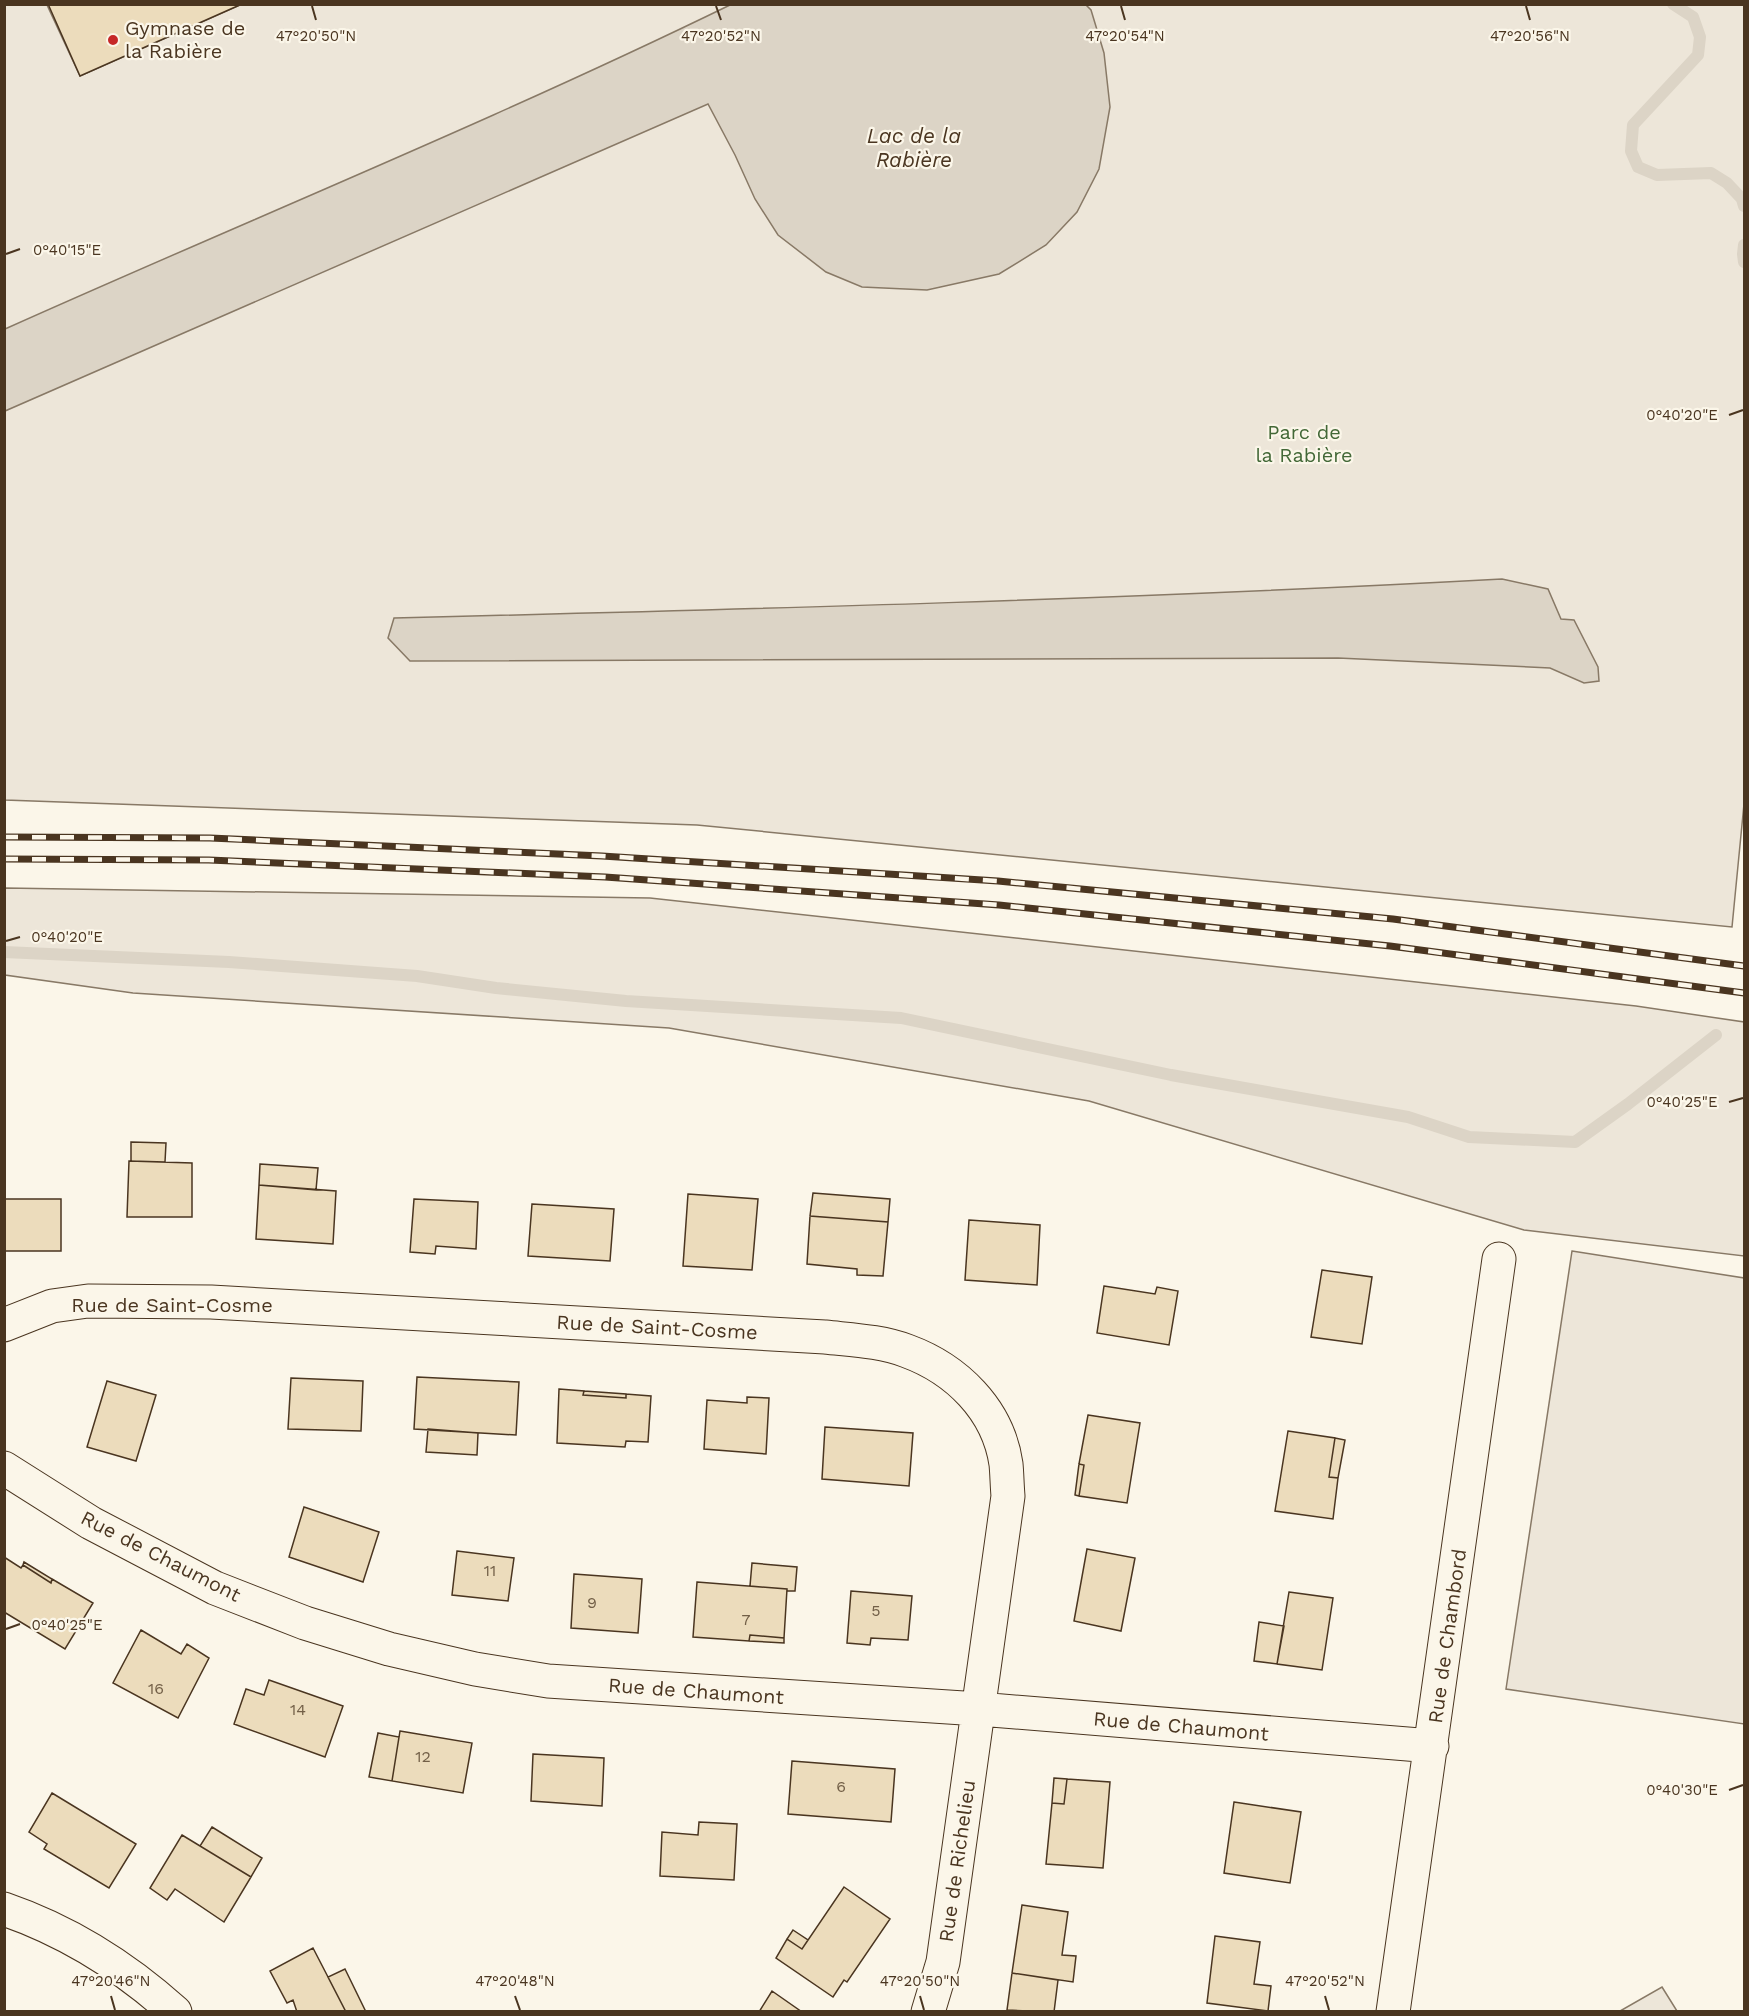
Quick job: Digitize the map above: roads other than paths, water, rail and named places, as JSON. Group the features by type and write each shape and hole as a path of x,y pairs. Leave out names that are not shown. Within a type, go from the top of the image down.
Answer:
{"street":[{"name":"Rue de Chambord","path":"1394,2012 1499,1259"},
{"name":"Rue de Saint-Cosme","path":"4,1325 52,1306 88,1301 211,1302 825,1337 876,1343 906,1350 940,1365 965,1384 983,1408 997,1434 1006,1462 1008,1496 979,1710"},
{"name":"Rue de Chaumont","path":"4,1468 91,1523 215,1588 305,1623 388,1649 475,1670 548,1681 979,1710 1432,1746"},
{"name":"Rue de Richelieu","path":"928,2012 943,1962 979,1710"},
{"path":"4,1908 62,1933 105,1958 145,1985 175,2012"}],"water":[{"name":"Lac de la Rabière","path":"730,5 1086,5 1091,10 1104,53 1110,107 1099,169 1077,212 1046,245 999,274 927,290 862,287 826,272 778,235 755,199 708,104 5,411 5,329 460,130"},
{"path":"1502,579 1548,589 1561,619 1574,620 1598,667 1599,681 1584,683 1550,668 1338,658 410,661 388,638 394,618 1087,598"}],"waterway":[{"path":"1673,4 1693,17 1700,37 1698,55 1633,125 1631,151 1638,167 1657,175 1711,173 1727,183 1742,199 1744,206"},
{"path":"1744,245 1744,262"},
{"path":"4,952 229,962 417,976 496,988 626,1001 901,1018 1171,1075 1408,1117 1469,1137 1575,1142 1716,1035"}],"railway":[{"path":"4,837 210,838 602,856 998,881 1393,919 1744,966"},
{"path":"4,859 209,860 605,877 999,905 1390,946 1744,993"}],"place":[{"name":"Gymnase de la Rabière","path":"113,40"}],"park label":[{"name":"Parc de la Rabière","path":"1304,444"}]}
